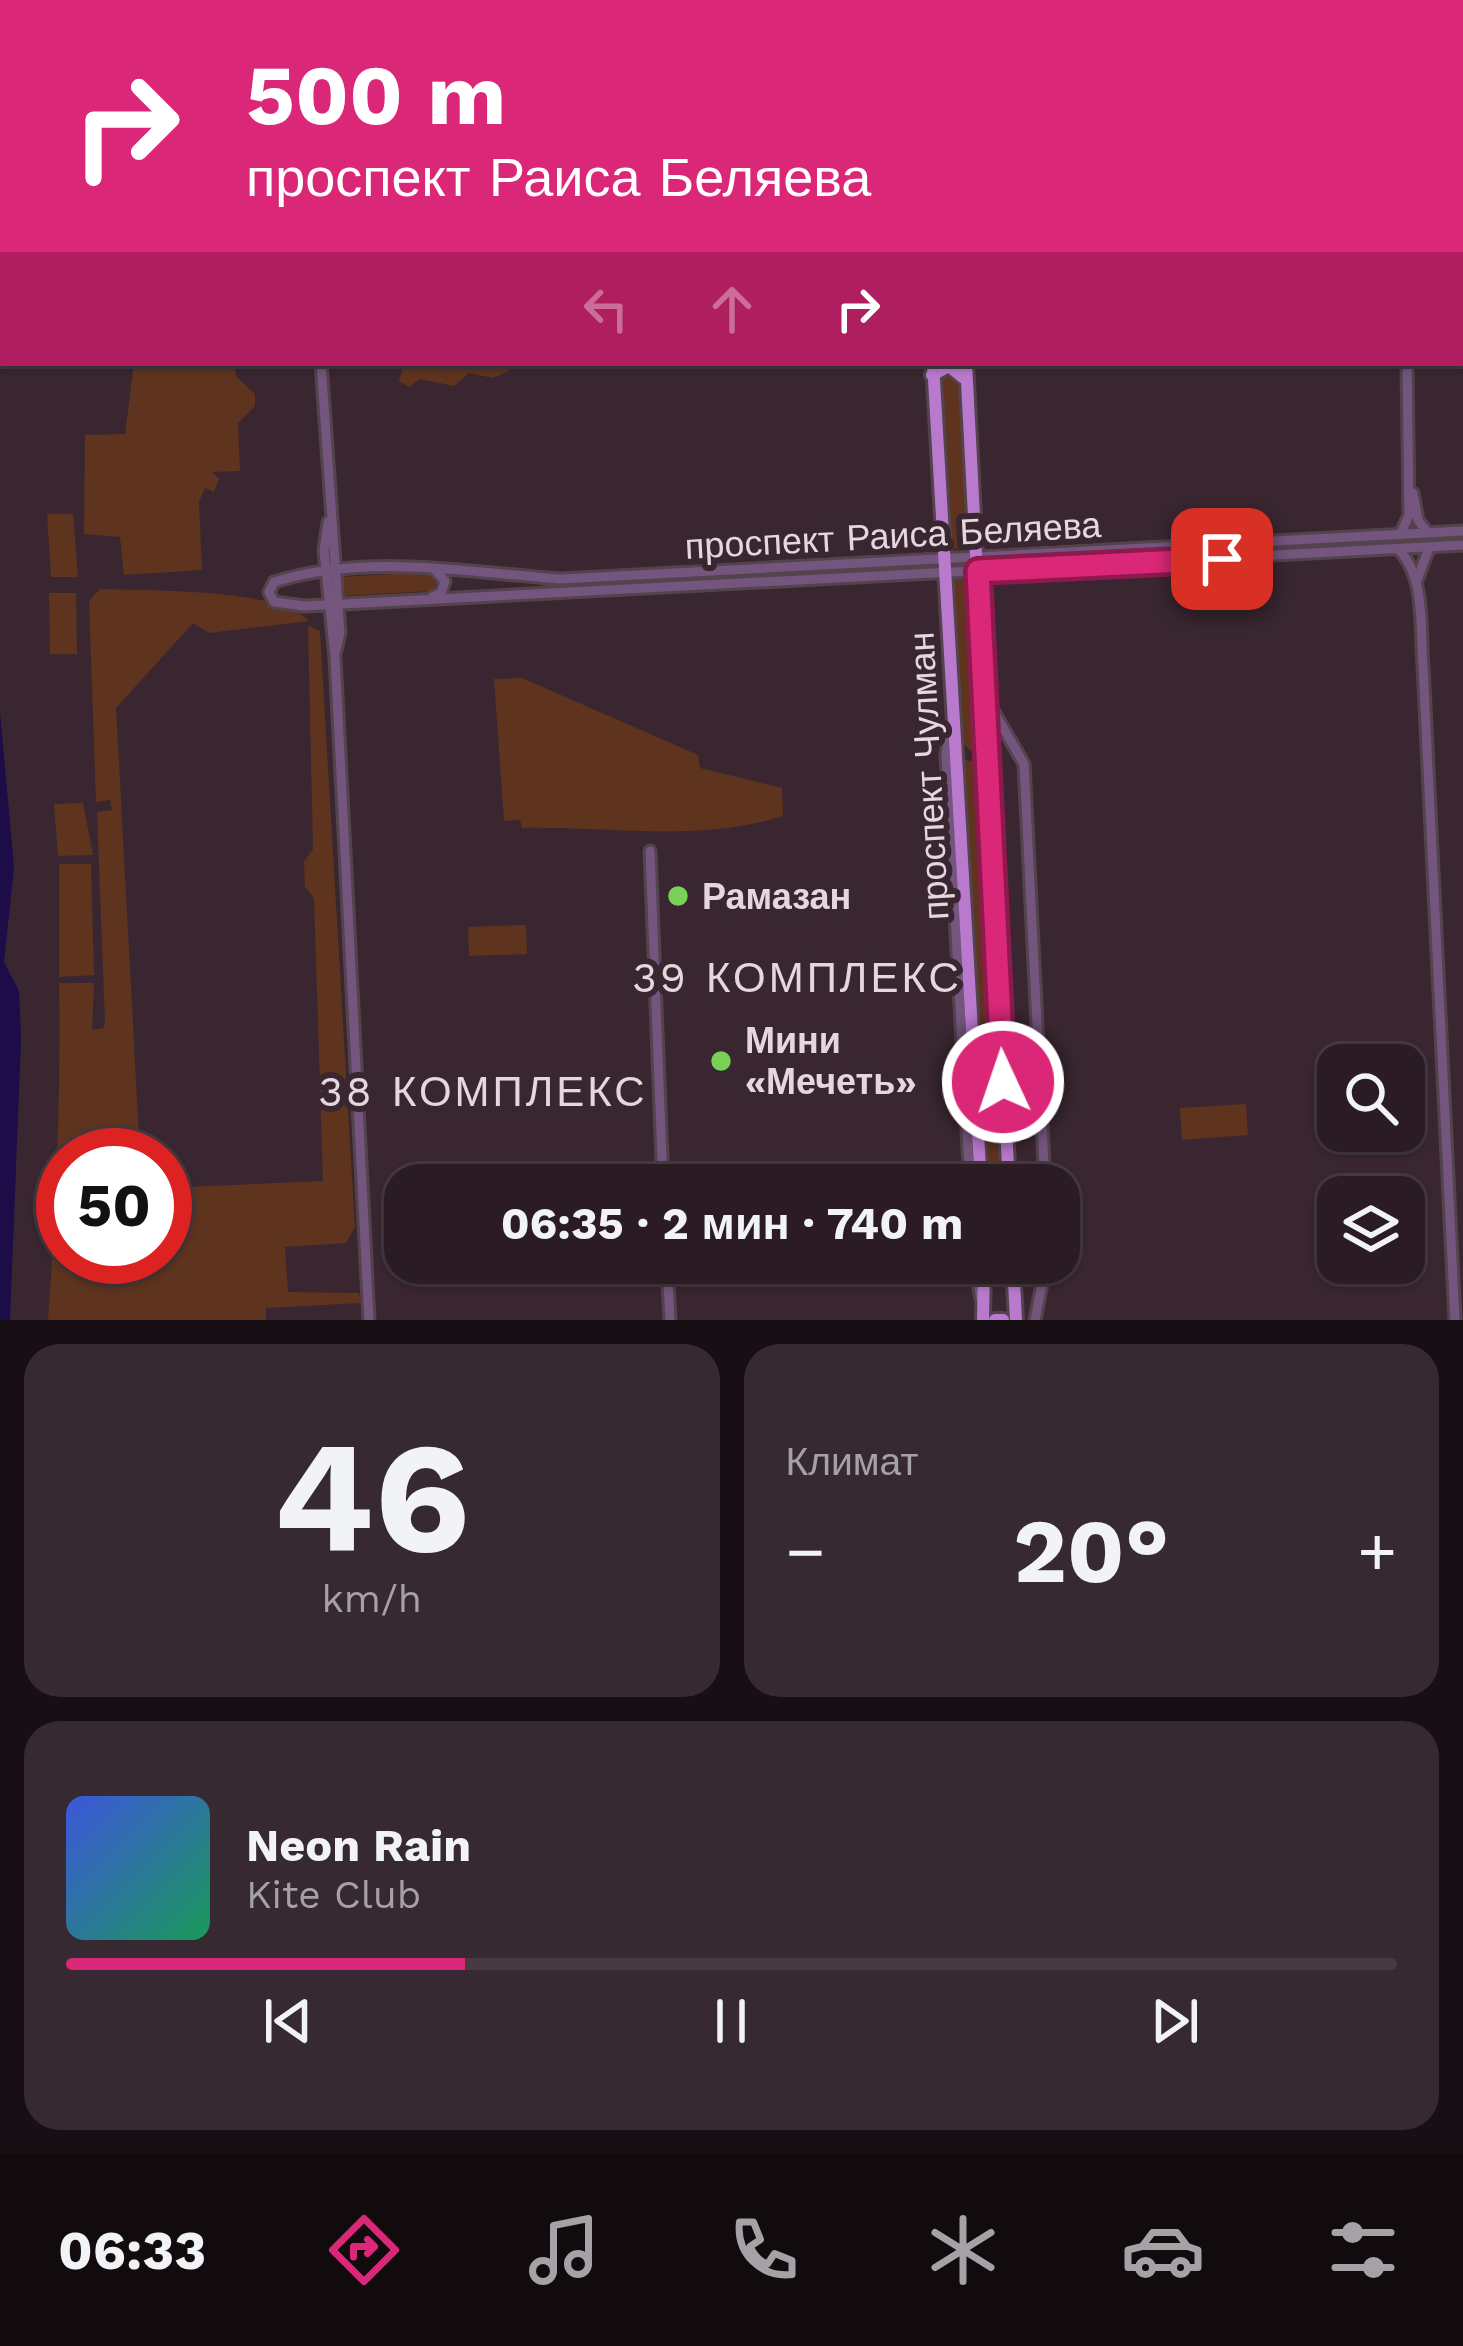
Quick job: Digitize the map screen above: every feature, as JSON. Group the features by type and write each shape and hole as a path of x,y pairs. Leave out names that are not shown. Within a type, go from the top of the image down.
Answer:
{"main road":[{"path":"931,367 950,366 966,382"},
{"name":"проспект Чулман","path":"966,366 1008,1164"},
{"name":"проспект Чулман","path":"931,367 957,737 979,1164"},
{"path":"957,737 971,756 985,744"},
{"path":"983,1314 984,1284"},
{"path":"1014,1284 1016,1320"}],"street":[{"path":"322,366 369,1320"},
{"path":"1400,535 1409,515 1407,366"},
{"path":"1410,482 1418,520 1429,533"},
{"name":"проспект Раиса Беляева","path":"1463,531 533,577 427,567 331,573 274,582 268,592 277,603 333,604 1463,545"},
{"path":"1318,554 1310,546 1319,539"},
{"path":"1416,586 1429,548"},
{"path":"1397,549 1407,558 1416,586 1455,1320"},
{"path":"874,577 881,566 875,559"},
{"path":"427,567 440,572 445,581 441,593 428,599"},
{"path":"530,594 525,585 533,577"},
{"path":"985,695 1024,764 1044,1164"},
{"path":"954,705 946,755 969,1164"},
{"path":"650,851 662,1164"},
{"path":"669,1284 670,1320"},
{"path":"978,1284 983,1314"},
{"path":"1035,1320 1042,1284"}],"shaded area":[{"path":"134,366 235,366 236,376 255,394 255,406 238,423 240,471 212,472 219,479 214,492 205,488 199,502 202,570 124,575 120,537 84,534 85,435 125,434"},
{"path":"403,366 510,366 493,378 469,373 454,386 420,379 409,387 399,381"},
{"path":"945,371 960,381 972,548 949,549 937,384"},
{"path":"47,514 73,514 78,577 51,577"},
{"path":"879,566 875,571 529,587 573,582"},
{"path":"429,572 437,581 433,591 339,596 339,577"},
{"path":"972,577 981,746 970,751 964,744 951,578"},
{"path":"100,589 180,591 271,602 309,621 209,633 193,623 116,708 139,1128 58,1128 59,983 94,983 92,1030 104,1028 105,1022 97,812 112,810 110,800 96,802 89,601"},
{"path":"49,593 76,593 77,654 50,654"},
{"path":"308,626 320,631 355,1227 346,1243 285,1247 288,1292 359,1293 361,1303 266,1308 266,1320 48,1320 50,1284 192,1284 192,1187 323,1181 314,898 305,887 304,861 313,849"},
{"path":"522,678 698,755 700,768 782,788 783,816 686,831 522,828 520,820 504,821 494,679"},
{"path":"0,712 14,868 4,962 19,991 21,1039 10,1320 0,1320"},
{"path":"982,755 1004,1164 983,1164 961,758 970,761"},
{"path":"83,803 93,855 58,856 54,804"},
{"path":"59,864 91,864 94,975 59,977"},
{"path":"526,925 527,954 469,956 468,927"},
{"path":"1246,1104 1248,1135 1182,1140 1180,1108"}],"place":[{"name":"Рамазан","path":"678,896"},
{"name":"Мини «Мечеть»","path":"721,1061"}],"district":[{"name":"39 КОМПЛЕКС","path":"797,977"},
{"name":"38 КОМПЛЕКС","path":"483,1091"}],"route":[{"path":"1003,1082 978,571 1222,559"}]}
